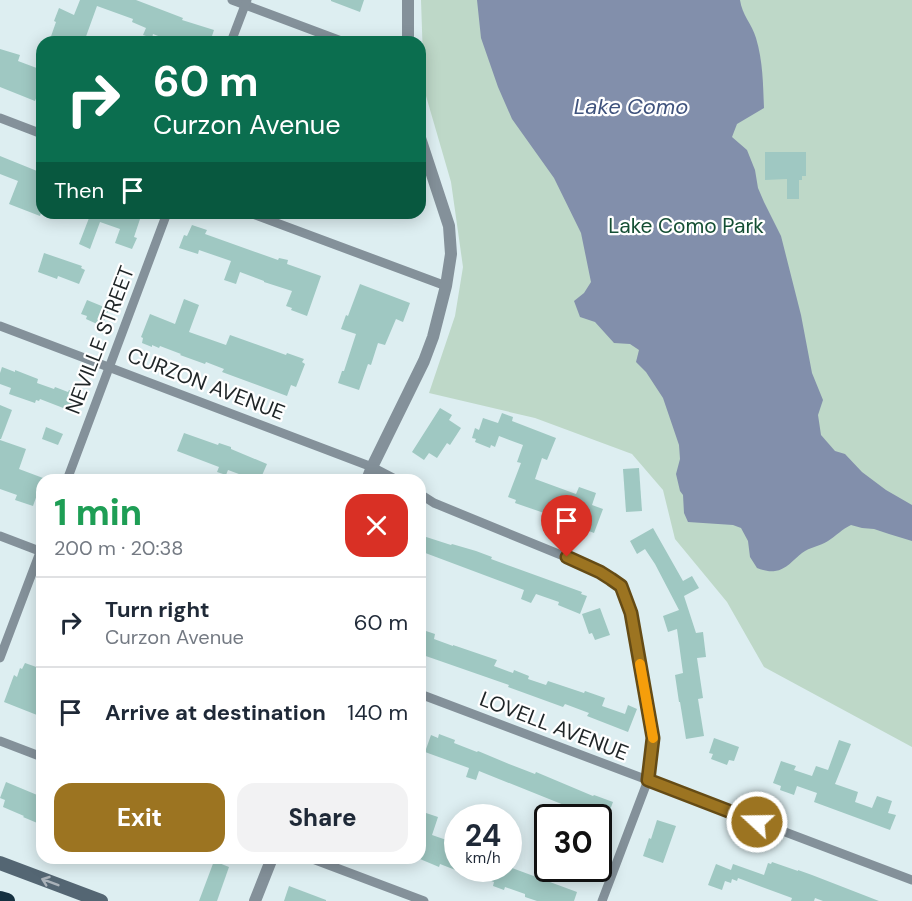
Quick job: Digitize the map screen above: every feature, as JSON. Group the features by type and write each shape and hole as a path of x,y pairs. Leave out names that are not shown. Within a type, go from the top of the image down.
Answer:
{"highway":[{"path":"0,899 6,901"}],"main road":[{"path":"0,863 101,901"}],"street":[{"path":"232,0 246,2 329,36"},
{"path":"408,0 408,36"},
{"path":"233,36 246,2"},
{"path":"0,118 36,132"},
{"path":"369,474 424,361 433,337 446,286 451,254 449,226 426,156"},
{"name":"NEVILLE STREET","path":"69,474 165,219"},
{"path":"266,219 446,286"},
{"name":"CURZON AVENUE","path":"0,326 386,474"},
{"path":"426,497 588,566 621,586 631,613 653,738 648,780 602,901"},
{"path":"0,536 36,548"},
{"path":"0,658 36,563"},
{"name":"LOVELL AVENUE","path":"426,696 912,880"},
{"path":"0,741 36,755"},
{"path":"255,901 270,864"},
{"path":"326,864 424,901"}],"green space":[{"name":"Lake Como Park","path":"421,0 912,0 912,747 764,667 727,602 675,539 663,490 632,454 535,418 429,393 455,316 463,267 451,182 426,96 426,36 422,36"}],"water":[{"name":"Lake Como","path":"477,0 740,0 758,47 764,108 737,124 732,137 747,150 755,170 758,188 781,236 801,315 812,373 823,400 818,415 821,435 835,451 845,454 862,472 886,490 912,505 912,541 874,529 851,525 828,541 805,551 783,569 770,571 757,568 750,557 748,541 741,528 733,525 688,522 676,474 680,459 679,445 663,398 646,372 636,362 639,350 630,344 614,343 595,322 580,317 574,301 584,293 591,282 581,233 554,178 512,119 481,38"}],"building":[{"path":"80,0 136,0 183,18 182,20 214,30 212,36 158,36 153,34 146,36 143,35 146,28 132,22 133,19 97,6 86,36 51,36 59,8 74,15"},
{"path":"331,0 364,0 360,12"},
{"path":"0,49 20,55 18,61 36,68 35,101 0,87"},
{"path":"765,152 806,152 806,176 802,176 802,180 799,180 799,199 787,199 787,179 765,180"},
{"path":"0,156 36,171 36,214 9,204 18,181 0,174"},
{"path":"89,219 140,219 134,237 137,238 132,249 115,243 120,229 100,222 90,249 79,244"},
{"path":"192,225 207,230 205,234 278,260 279,258 288,260 287,264 321,276 307,316 286,306 292,291 240,272 236,284 224,280 231,261 199,250 198,254 179,248 184,235 187,236"},
{"path":"44,253 82,266 81,268 85,270 79,284 38,272"},
{"path":"360,284 410,303 403,322 396,319 385,345 378,343 359,390 338,383 356,334 341,329"},
{"path":"184,299 199,305 189,332 226,345 230,335 304,359 302,362 305,364 296,387 291,385 287,396 222,372 224,369 206,362 205,364 160,346 159,348 152,345 152,347 142,343 143,338 141,337 150,314 175,324"},
{"path":"87,300 109,309 103,323 98,321 97,324 81,314"},
{"path":"2,367 38,379 37,383 54,389 55,387 78,393 71,411 40,399 35,403 9,394 11,388 0,384"},
{"path":"0,405 12,410 1,439 0,439"},
{"path":"440,408 452,415 449,420 461,428 450,445 447,443 437,458 429,453 424,460 412,452"},
{"path":"502,413 513,417 512,421 556,438 547,460 542,458 535,479 576,494 579,487 596,493 592,505 603,509 594,533 566,522 568,516 549,508 547,514 515,503 516,500 508,497 521,463 517,462 523,445 499,436 495,447 491,445 490,448 475,442 476,439 472,438 475,428 479,430 483,418 498,423"},
{"path":"46,427 63,434 58,445 42,439"},
{"path":"184,433 231,447 231,449 267,464 263,474 239,474 228,470 226,474 223,474 217,472 219,467 177,451"},
{"path":"0,440 26,449 19,469 36,475 36,498 33,506 15,500 17,495 0,489"},
{"path":"639,468 642,511 626,512 623,469"},
{"path":"653,528 683,581 692,576 699,588 684,596 696,633 703,632 706,657 697,658 703,698 698,699 704,736 686,739 675,675 683,673 677,629 668,632 663,616 679,610 645,549 637,554 630,541"},
{"path":"426,537 476,551 492,557 491,559 582,592 581,594 587,596 580,614 558,605 559,602 536,594 531,603 521,599 524,590 426,553"},
{"path":"600,608 610,635 595,640 592,633 589,634 582,614"},
{"path":"426,631 435,634 434,639 497,660 494,666 513,673 514,670 529,676 528,679 546,685 548,681 605,698 602,706 625,714 628,705 637,709 628,732 587,716 589,713 565,704 563,707 508,687 509,685 426,656"},
{"path":"25,663 36,667 36,715 4,702 14,675 17,677 20,668 22,669"},
{"path":"439,734 455,740 454,743 613,802 612,805 562,804 479,771 476,780 466,777 469,768 426,752 431,735 438,738"},
{"path":"714,738 739,747 734,761 729,760 727,765 711,759 713,754 709,753"},
{"path":"839,740 851,744 835,784 858,792 855,802 872,808 877,796 892,801 888,813 896,815 890,830 814,802 817,793 797,786 794,795 780,790 781,786 773,783 781,761 796,766 794,770 812,776 816,766 828,770"},
{"path":"6,782 36,794 36,822 3,807 5,800 0,798"},
{"path":"426,813 438,817 432,835 444,839 444,866 440,864 439,867 426,862"},
{"path":"657,820 676,826 663,863 643,856"},
{"path":"772,862 879,901 823,901 815,898 814,901 791,901 792,898 738,878 737,881 732,879 731,883 725,881 722,890 708,885 716,864 731,870 733,864 764,875 768,863"},
{"path":"213,864 229,867 217,901 199,901"},
{"path":"522,872 534,876 534,882 550,882 577,892 574,901 537,901 505,887 504,890 493,886 494,882 522,882"},
{"path":"289,886 326,900 326,901 284,901"}],"slow traffic":[{"path":"640,664 653,738"}],"route":[{"path":"567,557 600,572 621,586 631,613 653,738 648,780 757,822"}]}
